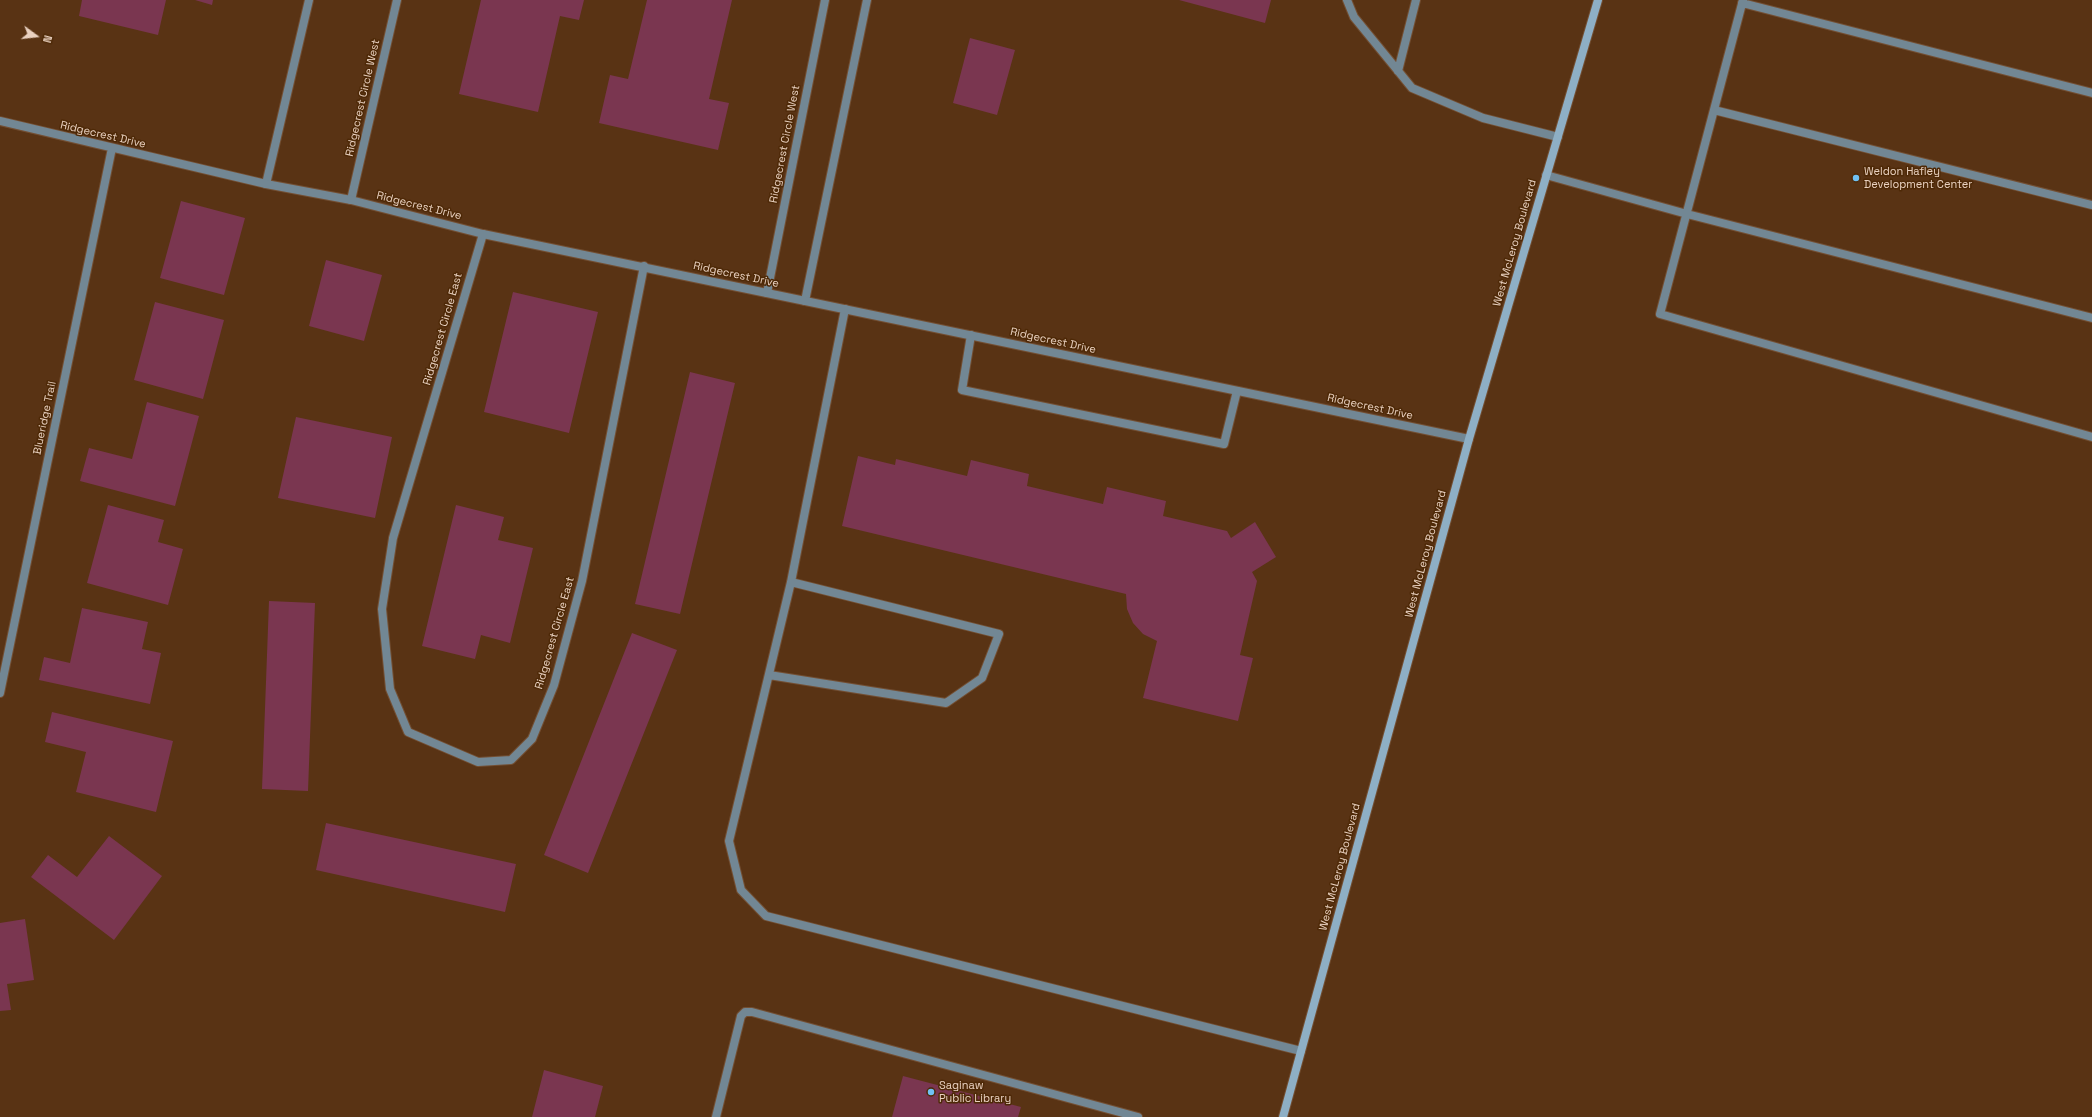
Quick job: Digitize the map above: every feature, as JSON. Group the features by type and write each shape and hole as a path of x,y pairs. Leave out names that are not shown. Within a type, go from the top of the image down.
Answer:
{"main road":[{"name":"West McLeroy Boulevard","path":"1283,1117 1469,439 1598,0"}],"street":[{"path":"266,184 309,0"},
{"name":"Ridgecrest Circle West","path":"351,200 397,0"},
{"name":"Ridgecrest Circle West","path":"767,293 825,0"},
{"path":"805,301 867,0"},
{"path":"1347,0 1354,17 1412,88 1483,118 1558,137"},
{"path":"1398,71 1416,0"},
{"path":"2092,93 1742,2 1660,314 2092,437"},
{"path":"1714,110 2092,205"},
{"name":"Ridgecrest Drive","path":"0,121 266,184 351,200 482,234 644,266 971,336 1469,439"},
{"name":"Blueridge Trail","path":"0,693 112,148"},
{"path":"1546,175 1687,214 2092,318"},
{"name":"Ridgecrest Circle East","path":"482,234 393,538 382,609 390,689 408,732 478,762 511,760 532,739 554,685 582,581 644,266"},
{"path":"845,309 791,582 729,841 741,890 766,916 1301,1051"},
{"path":"971,336 962,390 985,395 1224,444 1238,391"},
{"path":"769,675 946,703 982,678 999,634 791,582"},
{"path":"716,1117 741,1016 745,1012 752,1012 1138,1117"}],"building":[{"path":"82,0 166,0 158,35 79,16"},
{"path":"195,0 213,0 212,5"},
{"path":"481,0 584,0 579,20 560,16 538,112 459,94"},
{"path":"647,0 732,0 709,99 729,103 718,150 599,123 610,75 628,79"},
{"path":"1179,0 1271,0 1265,23"},
{"path":"970,38 1015,50 997,115 953,103"},
{"path":"181,201 245,218 224,295 160,278"},
{"path":"326,260 382,275 364,341 309,326"},
{"path":"513,292 598,312 569,433 484,412"},
{"path":"155,302 224,320 203,399 134,380"},
{"path":"690,372 735,383 680,614 635,604"},
{"path":"147,402 199,416 175,506 80,481 89,448 132,459"},
{"path":"296,417 392,437 375,518 278,498"},
{"path":"858,456 895,465 896,459 967,476 971,460 1029,474 1027,486 1103,504 1107,487 1166,501 1163,516 1227,531 1231,538 1255,522 1276,557 1252,572 1257,581 1240,655 1253,658 1238,721 1143,698 1157,641 1143,634 1133,623 1127,609 1126,594 842,526"},
{"path":"108,505 164,520 158,542 183,549 168,605 87,583"},
{"path":"456,505 504,517 498,540 533,548 510,643 481,635 475,659 422,646"},
{"path":"269,601 315,603 308,791 262,789"},
{"path":"82,608 148,622 142,649 161,653 150,704 39,680 44,657 70,663"},
{"path":"632,633 677,650 588,873 544,855"},
{"path":"52,712 173,741 156,812 76,792 86,752 45,742"},
{"path":"326,823 516,864 505,912 316,870"},
{"path":"109,836 162,876 114,940 31,877 48,855 77,877"},
{"path":"25,919 34,980 7,984 11,1010 0,1011 0,923"},
{"path":"544,1070 603,1086 595,1117 532,1117"},
{"name":"Saginaw Public Library","path":"903,1076 1021,1107 1018,1117 892,1117"}],"place":[{"name":"Weldon Hafley Development Center","path":"1856,178"},
{"name":"Saginaw Public Library","path":"931,1092"}]}
